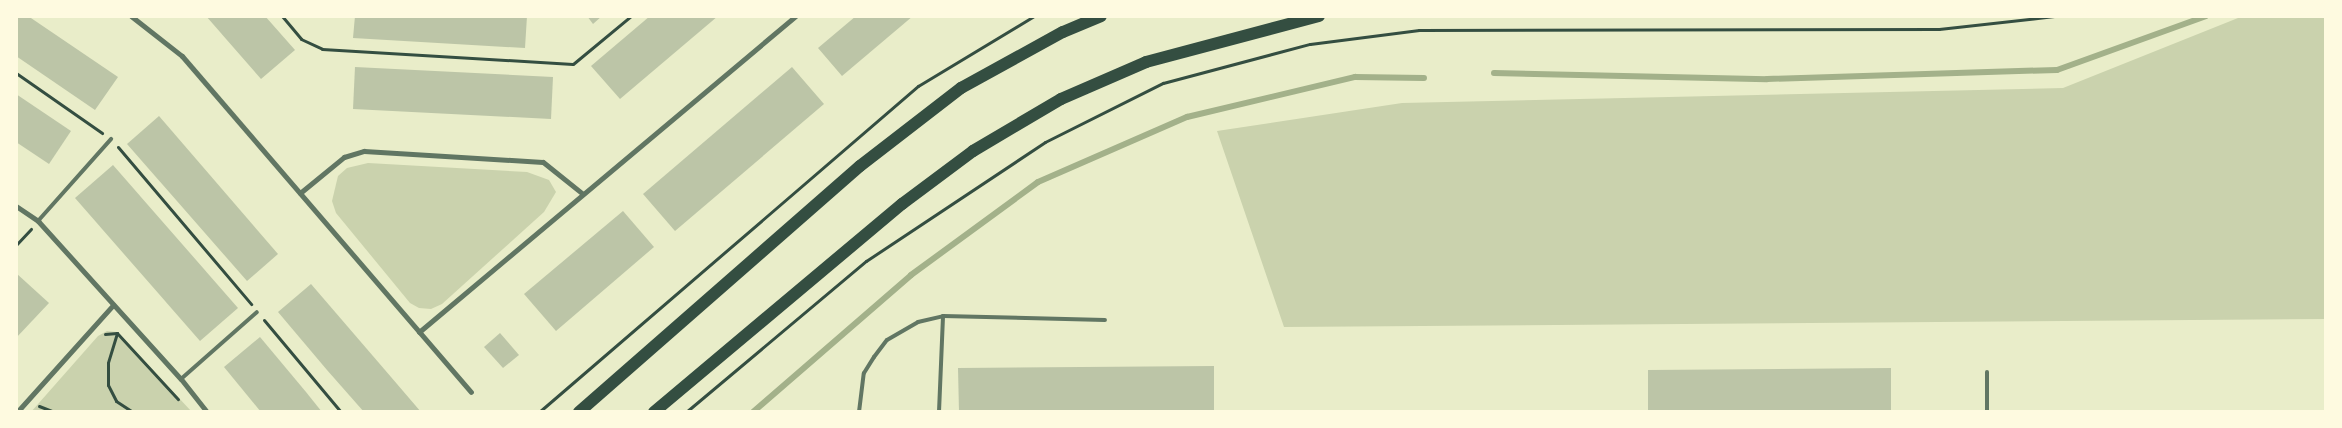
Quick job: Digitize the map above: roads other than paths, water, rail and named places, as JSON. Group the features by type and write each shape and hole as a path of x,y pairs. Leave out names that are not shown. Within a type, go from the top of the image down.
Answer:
{"main road":[{"path":"579,412 860,166 961,88 1063,32 1101,16"},
{"path":"654,412 902,204 973,151 1045,108 1146,62 1319,16"}],"street":[{"path":"131,16 182,56 470,392"},
{"path":"419,332 795,16"},
{"path":"300,193 344,157 364,151 543,162 583,194"},
{"path":"16,206 38,221 181,379 207,412"},
{"path":"17,412 113,305"}],"lane":[{"path":"38,221 111,139"},
{"path":"181,379 257,312"},
{"path":"938,412 943,316"},
{"path":"859,412 864,373 887,340 918,322 943,316 1106,320"},
{"path":"1987,372 1987,412"}],"waterway":[{"path":"1494,73 1767,79 2057,70 2206,16"},
{"path":"753,412 911,275 1038,182 1187,117 1355,77 1424,78"}]}
